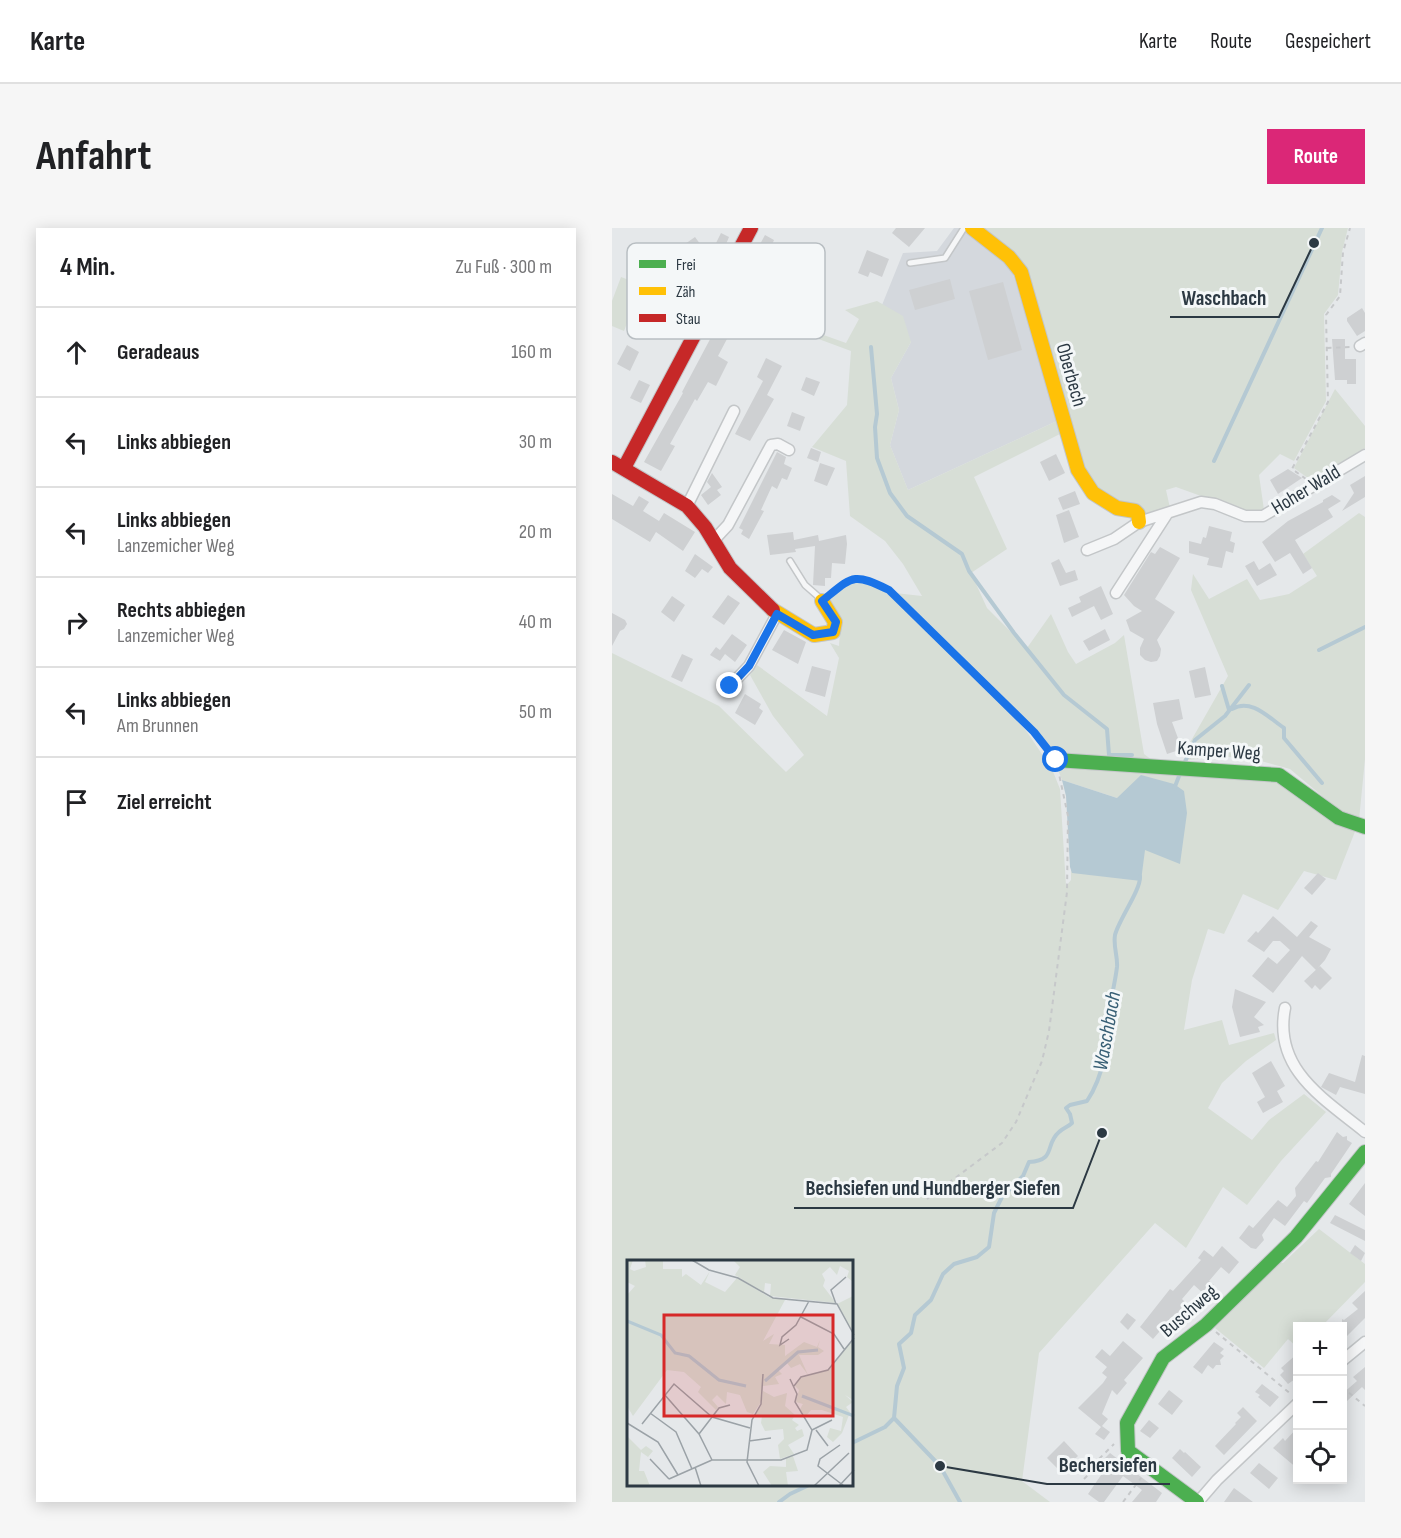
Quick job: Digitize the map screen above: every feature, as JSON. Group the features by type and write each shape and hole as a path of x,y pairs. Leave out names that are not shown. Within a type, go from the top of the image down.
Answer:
{"street":[{"path":"742,243 750,228"},
{"name":"Oberbech","path":"972,228 1009,257 1021,272 1078,470 1093,493 1117,508 1135,511 1139,522"},
{"path":"688,339 618,465 687,506 714,540 730,568 777,614 813,635 833,632 836,622 822,601"},
{"path":"687,506 734,411"},
{"path":"714,540 728,525 771,445 778,444 789,450"},
{"name":"Hoher Wald","path":"1167,514 1201,502 1215,504 1245,516 1263,516 1365,454"},
{"path":"1087,550 1114,539 1139,522 1167,514"},
{"path":"1116,593 1167,514"},
{"path":"730,686 749,666 777,614"},
{"name":"Kamper Weg","path":"1056,760 1279,775 1339,818 1365,827"},
{"path":"1285,1008 1282,1025 1286,1049 1296,1070 1310,1086 1365,1132"},
{"name":"Buschweg","path":"1127,1430 1126,1423 1163,1358 1206,1325 1296,1237 1365,1152"},
{"path":"1347,1357 1365,1342"},
{"path":"1127,1430 1128,1451 1198,1502 1217,1480 1293,1406"}],"lane":[{"path":"910,263 945,258 964,228"},
{"path":"790,561 805,585 822,601"}],"path":[{"path":"1315,486 1292,469 1328,402 1326,315 1340,296 1343,252 1350,228"},
{"path":"1327,348 1363,345"},
{"path":"822,601 849,579 865,578 889,590 1034,732 1056,760 1068,816 1067,892 1049,1030 1042,1061 1016,1122 1002,1143 927,1198"},
{"path":"1206,1325 1293,1397"},
{"path":"1347,1391 1365,1406"},
{"path":"1084,1479 1092,1470 1091,1467 1127,1430"},
{"path":"1122,1502 1149,1467"}],"shaded area":[{"path":"954,228 964,228 1002,259 1013,274 1059,420 908,490 890,445 899,410 891,378 911,342 882,305 903,253 937,251"},
{"path":"978,228 1348,228 1342,252 1338,295 1324,314 1326,401 1294,461 1280,454 1259,475 1264,510 1251,514 1176,487 1166,490 1170,508 1142,515 1125,508 1087,480 1026,274"},
{"path":"621,277 627,279 627,323 624,331 612,326 612,301"},
{"path":"877,301 903,316 911,342 891,378 899,410 890,445 908,490 1059,420 1062,433 974,477 1007,549 971,573 987,608 1027,648 1051,614 1076,664 1115,643 1124,635 1144,754 1152,760 1048,753 1031,729 996,691 895,593 922,596 903,564 885,541 850,516 846,461 812,447 847,405 851,351 819,339 825,339 825,336 846,343 859,319 845,310"},
{"path":"1335,389 1365,426 1365,448 1312,481 1294,468"},
{"path":"1359,513 1365,517 1365,759 1359,820 1339,810 1290,769 1261,761 1229,757 1183,760 1184,753 1228,676 1191,590 1193,574 1209,599 1247,579 1260,600 1289,594 1317,576 1303,554"},
{"path":"860,580 892,597 1027,732 1052,769 1060,789 1066,886 1071,880 1071,870 1117,798 1062,780 1056,765 1259,771 1356,829 1336,880 1304,871 1278,910 1243,894 1224,934 1208,929 1192,980 1184,1030 1222,1020 1229,1045 1274,1033 1276,1040 1246,1061 1222,1083 1208,1108 1252,1140 1269,1120 1304,1094 1326,1112 1281,1161 1247,1205 1223,1187 1186,1248 1155,1223 1039,1353 1022,1481 1050,1502 612,1502 612,653 719,706 786,772 804,755 773,716 750,675 757,665 827,716 839,658 830,643 839,646 840,631 830,601 846,584"},
{"path":"1319,1229 1365,1264 1365,1282 1326,1322 1293,1322 1293,1343 1288,1339 1264,1368 1215,1328 1234,1304 1277,1262 1283,1263"}],"water":[{"path":"1141,775 1174,784 1184,791 1187,813 1180,864 1145,850 1141,881 1072,873 1066,796 1062,780 1117,798"}],"building":[{"path":"896,228 925,228 909,247 892,233"},
{"path":"721,233 729,237 726,243 716,243"},
{"path":"765,235 774,240 773,243 761,243"},
{"path":"695,237 699,243 686,243"},
{"path":"867,250 889,259 882,277 870,272 868,277 858,273"},
{"path":"950,279 955,299 915,310 909,290"},
{"path":"1003,282 1022,350 988,360 969,291"},
{"path":"1362,308 1365,313 1365,331 1357,336 1347,318"},
{"path":"710,339 727,339 718,356 728,362 716,386 708,382 697,401 695,399 670,444 675,446 661,471 644,462"},
{"path":"1332,339 1345,339 1345,359 1356,359 1356,384 1347,384 1347,380 1335,380"},
{"path":"627,345 639,352 630,371 617,364"},
{"path":"766,358 782,366 767,395 774,399 750,441 735,434 763,381 757,377"},
{"path":"806,377 820,382 814,396 801,390"},
{"path":"639,380 650,385 641,403 630,398"},
{"path":"792,412 805,417 800,431 787,426"},
{"path":"811,448 821,452 818,462 807,458"},
{"path":"777,452 786,457 784,464 792,468 787,480 782,478 777,489 772,486 761,510 764,511 749,539 741,534 743,530 739,528"},
{"path":"1056,454 1065,473 1049,481 1040,462"},
{"path":"820,463 835,468 827,486 814,481"},
{"path":"1288,469 1302,478 1278,494 1270,480"},
{"path":"712,473 722,487 717,490 721,495 708,505 701,495 711,487 707,482"},
{"path":"1365,476 1365,497 1342,511 1354,493 1350,485"},
{"path":"1075,491 1080,504 1063,510 1058,498"},
{"path":"612,494 633,506 639,496 649,502 643,511 659,521 664,513 695,532 683,551 656,532 650,542 612,519"},
{"path":"1332,495 1341,501 1328,509 1333,517 1295,540 1312,568 1303,574 1290,553 1275,562 1262,542 1288,521"},
{"path":"1069,510 1079,537 1064,543 1056,515"},
{"path":"1209,526 1232,532 1230,541 1235,543 1233,553 1226,551 1222,568 1207,565 1209,558 1189,553 1189,541 1201,544 1203,537 1206,538"},
{"path":"793,532 794,540 818,535 819,541 846,535 845,564 832,563 831,578 825,578 825,586 813,585 815,546 795,549 796,552 770,555 767,535"},
{"path":"1160,547 1180,558 1155,599 1175,612 1157,640 1161,649 1160,656 1157,661 1151,662 1140,655 1144,639 1130,631 1126,620 1142,611 1124,595 1151,552 1155,554"},
{"path":"695,554 713,567 708,573 702,569 695,578 685,571"},
{"path":"1059,559 1066,573 1075,570 1078,580 1060,586 1051,563"},
{"path":"1254,561 1259,570 1270,563 1277,575 1257,586 1245,566"},
{"path":"1101,586 1113,614 1101,620 1094,606 1072,617 1068,608 1081,602 1079,597"},
{"path":"728,595 740,603 724,625 712,617"},
{"path":"672,596 685,605 674,622 661,612"},
{"path":"612,613 625,620 627,624 620,631 612,646"},
{"path":"1105,629 1110,640 1089,651 1083,641"},
{"path":"784,630 806,642 798,664 772,650"},
{"path":"732,634 747,645 735,662 725,654 720,661 710,655 716,647 720,650"},
{"path":"682,654 693,659 682,682 671,677"},
{"path":"812,666 831,671 825,697 805,691"},
{"path":"1205,667 1211,695 1195,698 1189,671"},
{"path":"745,694 761,704 759,708 763,711 755,725 735,713"},
{"path":"1179,699 1183,719 1172,722 1182,749 1167,754 1153,703"},
{"path":"1318,873 1326,879 1312,895 1304,888"},
{"path":"1273,916 1297,937 1311,921 1318,926 1309,937 1331,949 1316,970 1302,956 1273,993 1252,976 1268,957 1277,964 1290,950 1280,941 1273,941 1264,952 1247,941 1256,931 1258,933"},
{"path":"1320,966 1332,978 1320,990 1315,985 1312,989 1304,981"},
{"path":"1235,989 1266,1002 1254,1017 1264,1025 1258,1027 1260,1032 1240,1037 1232,1007"},
{"path":"1362,1055 1365,1056 1365,1094 1340,1087 1336,1095 1321,1087 1329,1073 1355,1082"},
{"path":"1271,1061 1285,1086 1277,1091 1283,1102 1263,1113 1257,1102 1265,1097 1252,1073"},
{"path":"1337,1132 1343,1137 1347,1136 1347,1140 1352,1143 1331,1177 1325,1178 1307,1203 1304,1201 1285,1226 1274,1218 1262,1235 1264,1240 1256,1249 1251,1248 1239,1238 1249,1225 1253,1228 1278,1200 1287,1207 1296,1196 1295,1188 1316,1161 1318,1162"},
{"path":"1365,1183 1365,1216 1349,1204"},
{"path":"1335,1215 1365,1230 1365,1241 1330,1223"},
{"path":"1355,1245 1365,1253 1361,1261 1350,1253"},
{"path":"1222,1246 1239,1262 1229,1274 1221,1267 1209,1281 1214,1285 1205,1295 1194,1285 1182,1299 1187,1304 1176,1318 1173,1316 1153,1339 1140,1327 1170,1289 1173,1291 1201,1260 1198,1258 1204,1250 1213,1257"},
{"path":"1365,1291 1365,1318 1347,1336 1347,1322 1342,1322 1342,1319 1344,1320 1358,1309 1352,1303"},
{"path":"1127,1313 1136,1320 1128,1330 1120,1322"},
{"path":"1123,1341 1143,1358 1124,1380 1127,1383 1117,1395 1112,1390 1102,1414 1108,1419 1102,1426 1110,1432 1104,1440 1095,1434 1101,1427 1078,1408 1107,1377 1102,1373 1107,1367 1095,1357 1102,1349 1110,1356"},
{"path":"1214,1342 1224,1349 1220,1353 1224,1356 1220,1360 1221,1365 1216,1365 1213,1369 1208,1365 1202,1374 1193,1367"},
{"path":"1293,1357 1293,1380 1288,1384 1280,1375 1284,1371 1281,1368"},
{"path":"1365,1367 1365,1390 1362,1387 1347,1401 1347,1390 1357,1381 1353,1377"},
{"path":"1262,1384 1279,1397 1270,1407 1255,1392"},
{"path":"1169,1390 1183,1401 1172,1415 1158,1404"},
{"path":"1243,1407 1257,1421 1224,1455 1215,1446 1236,1424 1241,1417 1237,1413"},
{"path":"1149,1420 1159,1428 1150,1438 1140,1431"},
{"path":"1293,1432 1293,1465 1273,1448 1283,1438 1285,1441"},
{"path":"1064,1441 1078,1456 1061,1472 1047,1458"},
{"path":"1180,1449 1201,1467 1192,1477 1172,1458"},
{"path":"1110,1453 1162,1493 1156,1502 1132,1502 1142,1490 1123,1476 1104,1502 1099,1502 1088,1494 1108,1465 1102,1461"},
{"path":"1259,1463 1278,1478 1269,1489 1250,1473"},
{"path":"1234,1488 1253,1502 1224,1502"}],"waterway":[{"name":"Waschbach","path":"1214,461 1322,228"},
{"path":"871,347 877,414 875,427 877,458 890,493 907,516 962,554 969,571 1014,633 1064,695 1107,729 1109,755 1132,755"},
{"path":"1319,650 1365,627"},
{"name":"Waschbach","path":"1184,764 1195,740 1225,716 1249,685"},
{"name":"Waschbach","path":"1222,686 1229,710"},
{"path":"1232,709 1239,706 1253,707 1284,728 1284,738 1322,783"},
{"name":"Waschbach","path":"1174,789 1181,771"},
{"name":"Waschbach","path":"854,1442 885,1427 894,1418 897,1386 904,1368 899,1344 911,1333 915,1315 931,1300 943,1274 954,1264 977,1257 989,1247 994,1213 1002,1197 1023,1176 1029,1162 1038,1161 1047,1155 1055,1137 1072,1123 1066,1108 1087,1101 1093,1091 1106,1047 1117,967 1115,935 1137,889 1140,876"},
{"path":"894,1418 940,1466 960,1502"},
{"name":"Waschbach","path":"779,1502 805,1487"}],"traffic: fast":[{"path":"1056,760 1279,775 1339,818 1365,827"},
{"path":"1197,1502 1128,1451 1127,1423 1163,1358 1206,1325 1296,1237 1365,1152"}],"traffic: slow":[{"path":"972,228 1009,257 1021,272 1078,470 1093,493 1117,508 1135,511 1139,522"},
{"path":"773,610 814,635 833,632 835,622 822,601"}],"traffic: jam":[{"path":"743,243 751,228"},
{"path":"624,468 692,339"},
{"path":"612,462 687,506 705,527 730,568 773,610"}],"place":[{"name":"Waschbach","path":"1314,243"},
{"name":"Bechsiefen und Hundberger Siefen","path":"1102,1133"},
{"name":"Bechersiefen","path":"940,1466"}],"route":[{"path":"730,686 749,666 777,614 813,635 833,632 836,622 822,601 849,579 865,578 889,590 1034,732 1056,760"}]}
